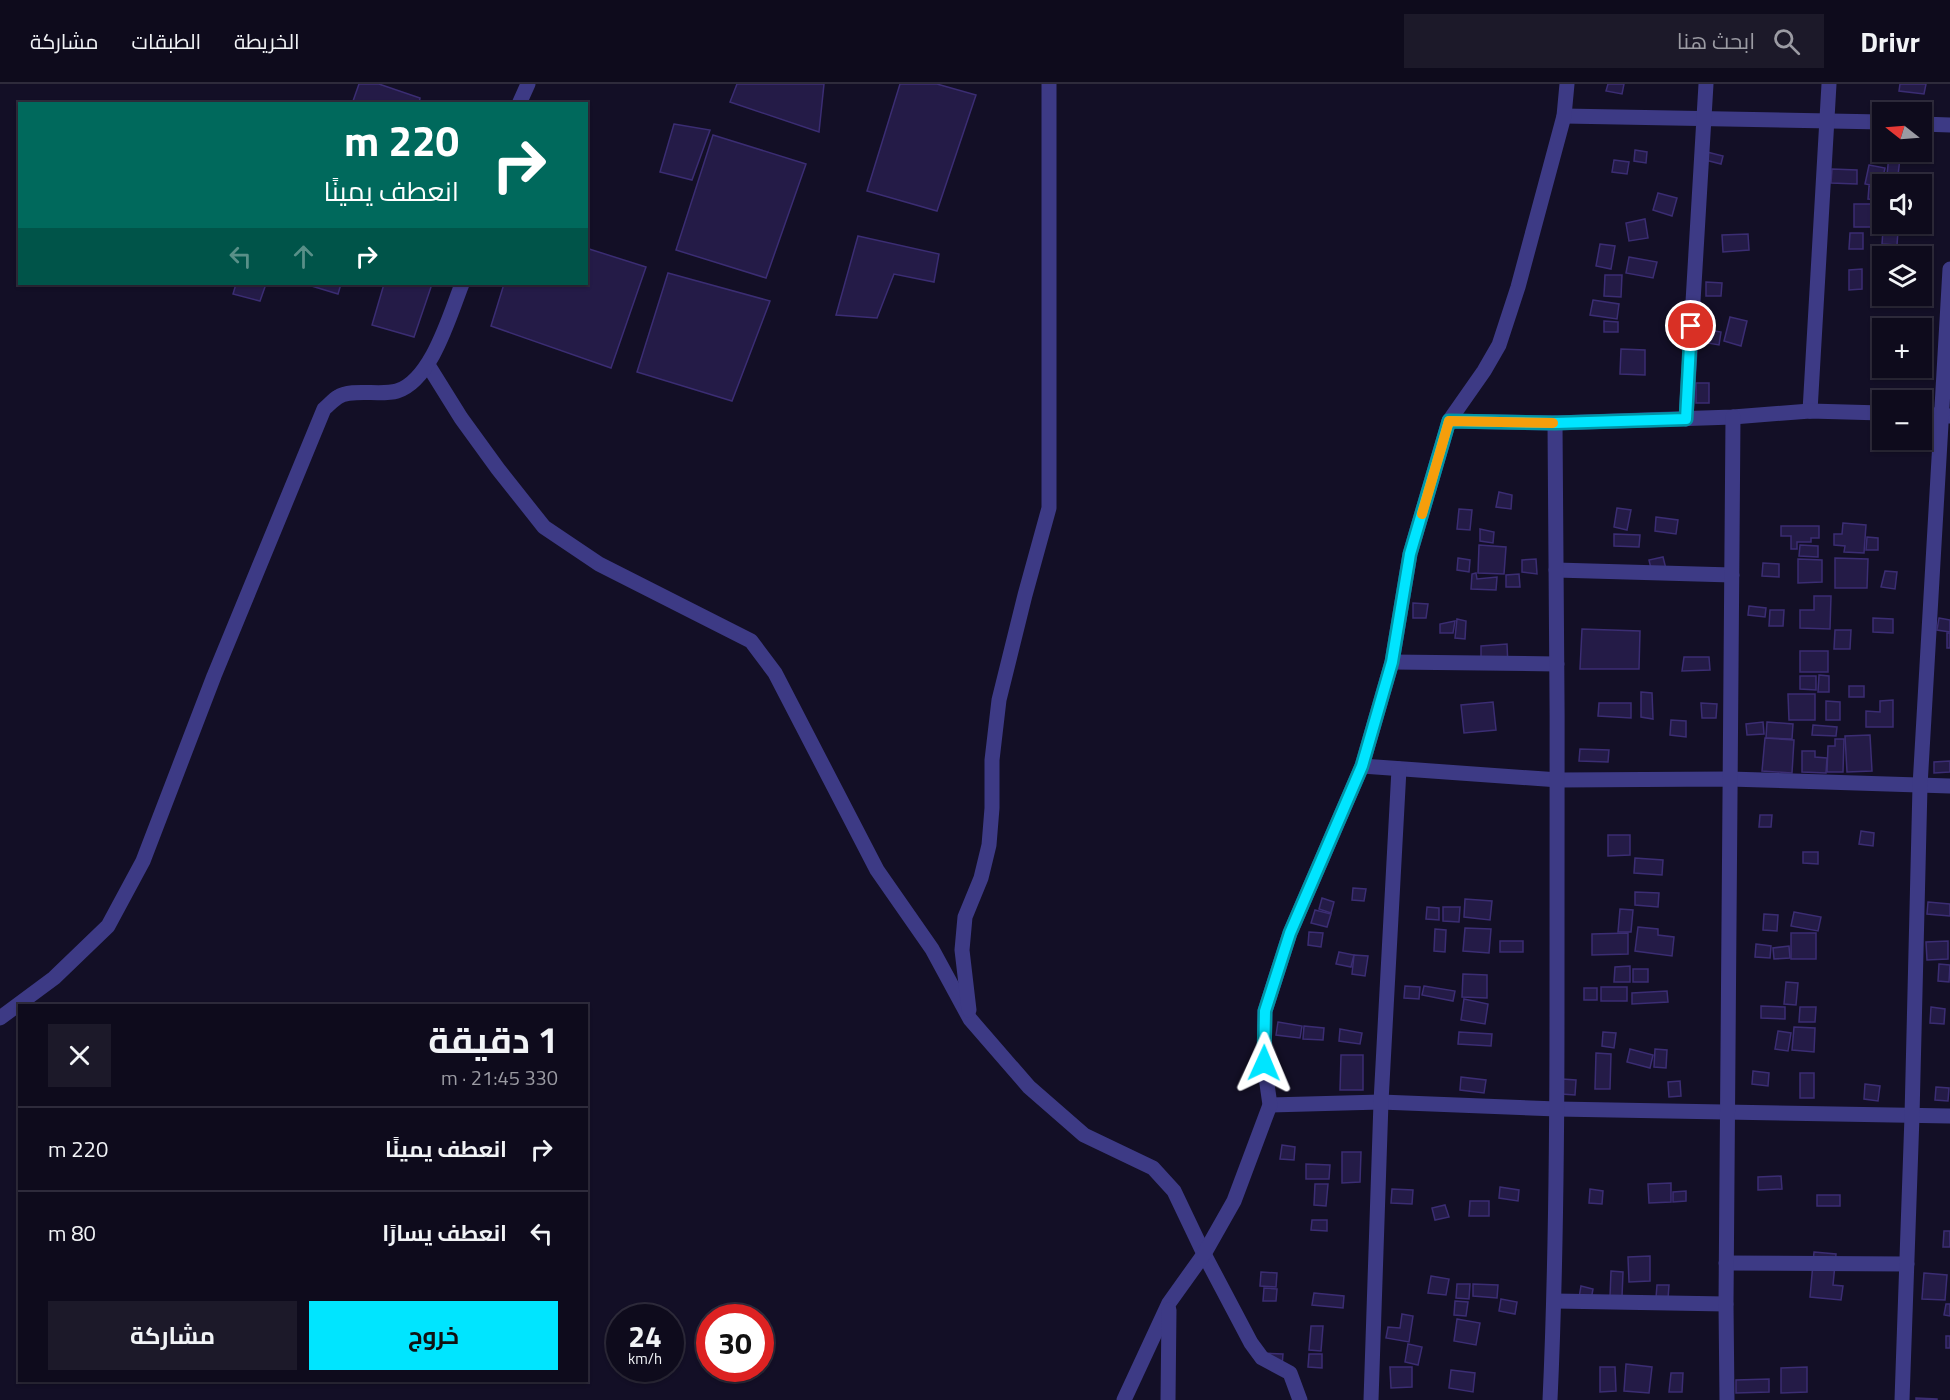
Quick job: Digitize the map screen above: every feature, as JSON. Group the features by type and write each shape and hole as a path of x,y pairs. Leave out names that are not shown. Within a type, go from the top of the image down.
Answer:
{"street":[{"path":"520,102 528,84"},
{"path":"970,1019 962,950 965,917 981,878 989,845 992,760 999,700 1024,595 1049,508 1049,84"},
{"path":"1124,1400 1169,1303 1204,1254 1234,1201 1270,1105 1264,1063 1265,1011 1290,933 1362,766 1392,662 1410,554 1449,421 1484,371 1498,345 1518,287 1564,116 1567,84"},
{"path":"1686,419 1706,84"},
{"path":"1810,411 1829,84"},
{"path":"1564,116 1872,122"},
{"path":"1932,124 1950,125"},
{"path":"1902,1400 1920,786 1945,415 1950,269"},
{"path":"19,1004 54,978 108,926 143,861 223,654 324,409 340,395 398,391 412,381 428,365 441,340 462,285"},
{"path":"428,365 467,426 544,527 599,564 751,641 775,673 877,870 932,949 970,1019 1029,1087 1084,1136 1153,1168 1174,1191 1251,1343 1262,1358 1290,1373 1300,1400"},
{"path":"1449,421 1555,423 1733,417 1810,411 1872,413"},
{"path":"1727,1400 1726,1263 1733,417"},
{"path":"1550,1400 1555,1301 1557,1109 1558,780 1555,423"},
{"path":"1556,570 1732,575"},
{"path":"1392,662 1557,664"},
{"path":"1362,766 1558,780 1729,778 1950,786"},
{"path":"1371,1400 1381,1102 1399,769"},
{"path":"0,1018 18,1005"},
{"path":"1270,1105 1381,1102 1557,1109 1950,1116"},
{"path":"1726,1263 1907,1264"},
{"path":"1555,1301 1726,1304"},
{"path":"1168,1400 1169,1303"}],"building":[{"path":"359,84 379,84 420,98 419,102 353,102"},
{"path":"737,84 824,84 819,132 730,102"},
{"path":"900,84 937,84 976,95 937,211 867,191"},
{"path":"1608,84 1624,84 1622,94 1606,91"},
{"path":"1900,84 1926,84 1924,94 1899,91"},
{"path":"674,124 710,130 692,180 660,172"},
{"path":"713,135 806,164 766,278 676,250"},
{"path":"1635,150 1647,152 1646,163 1634,161"},
{"path":"1707,152 1723,156 1721,164 1705,160"},
{"path":"1614,160 1629,162 1627,174 1612,172"},
{"path":"1888,162 1900,162 1898,174 1887,174"},
{"path":"1869,165 1885,168 1884,174 1872,174 1872,185 1865,184"},
{"path":"1832,169 1857,170 1857,184 1831,183"},
{"path":"1869,186 1872,186 1872,199 1868,199"},
{"path":"1658,193 1677,198 1672,216 1653,210"},
{"path":"1854,204 1872,204 1872,227 1854,227"},
{"path":"1645,219 1648,238 1629,241 1626,223"},
{"path":"1850,233 1863,233 1863,249 1849,249"},
{"path":"1748,234 1749,250 1723,252 1722,235"},
{"path":"1883,234 1898,234 1897,245 1882,244"},
{"path":"858,236 939,254 934,282 894,274 877,318 836,315"},
{"path":"1600,244 1615,246 1611,269 1596,266"},
{"path":"588,249 646,267 611,368 491,326 504,285 588,285"},
{"path":"1629,257 1657,262 1653,278 1626,273"},
{"path":"1862,269 1862,289 1849,290 1849,270"},
{"path":"668,273 770,301 732,401 637,372"},
{"path":"1605,275 1622,275 1621,297 1604,296"},
{"path":"1706,282 1722,283 1721,296 1706,296"},
{"path":"236,285 266,285 260,301 233,294"},
{"path":"308,285 341,285 338,294"},
{"path":"384,285 432,285 414,337 372,325"},
{"path":"1593,300 1619,304 1617,319 1590,315"},
{"path":"1730,317 1747,321 1741,346 1724,341"},
{"path":"1604,321 1618,322 1618,332 1604,332"},
{"path":"1699,328 1721,332 1719,345 1696,341"},
{"path":"1621,349 1645,350 1645,375 1620,374"},
{"path":"1696,383 1709,383 1709,403 1696,403"},
{"path":"1499,492 1512,495 1511,509 1496,507"},
{"path":"1617,508 1631,510 1627,530 1614,527"},
{"path":"1459,509 1472,510 1470,530 1457,529"},
{"path":"1656,517 1678,520 1676,534 1655,531"},
{"path":"1843,523 1866,525 1864,553 1844,552 1845,546 1834,545 1834,534 1842,534"},
{"path":"1781,526 1819,526 1819,538 1811,538 1811,542 1797,542 1797,549 1791,549 1791,536 1781,536"},
{"path":"1480,529 1494,532 1493,543 1480,541"},
{"path":"1614,534 1640,535 1639,547 1614,546"},
{"path":"1867,537 1878,538 1878,550 1866,550"},
{"path":"1479,545 1506,547 1504,574 1478,573"},
{"path":"1800,545 1818,546 1818,557 1799,556"},
{"path":"1663,557 1667,573 1653,577 1649,560"},
{"path":"1458,558 1470,560 1469,572 1457,570"},
{"path":"1835,558 1868,559 1867,588 1835,588"},
{"path":"1536,559 1537,574 1522,572 1522,560"},
{"path":"1798,559 1822,560 1822,582 1798,583"},
{"path":"1763,563 1779,564 1779,577 1762,576"},
{"path":"1885,571 1897,572 1895,589 1881,587"},
{"path":"1476,573 1477,579 1497,577 1496,590 1471,589 1472,574"},
{"path":"1519,574 1520,587 1506,587 1506,575"},
{"path":"1814,596 1831,596 1830,629 1800,628 1800,610 1814,610"},
{"path":"1413,603 1428,604 1426,618 1413,618"},
{"path":"1749,606 1766,608 1765,617 1748,615"},
{"path":"1770,610 1784,610 1783,626 1769,626"},
{"path":"1873,618 1893,619 1893,633 1873,632"},
{"path":"1939,618 1950,620 1950,632 1937,630"},
{"path":"1457,619 1466,621 1465,639 1455,638"},
{"path":"1455,621 1453,633 1440,633 1440,624"},
{"path":"1582,629 1640,631 1639,669 1580,669"},
{"path":"1835,630 1851,630 1850,649 1834,649"},
{"path":"1947,633 1950,633 1950,648 1947,648"},
{"path":"1507,644 1508,666 1481,667 1481,646"},
{"path":"1800,651 1828,651 1828,672 1800,672"},
{"path":"1684,657 1709,657 1710,670 1682,671"},
{"path":"1819,675 1829,676 1829,692 1818,692"},
{"path":"1800,676 1816,676 1816,690 1800,689"},
{"path":"1849,686 1864,686 1864,697 1849,697"},
{"path":"1641,692 1652,693 1653,719 1641,717"},
{"path":"1788,694 1815,694 1815,720 1789,720"},
{"path":"1893,700 1893,727 1866,727 1866,711 1880,712 1880,701"},
{"path":"1826,701 1840,702 1840,720 1826,720"},
{"path":"1493,702 1496,730 1464,733 1461,705"},
{"path":"1599,703 1631,703 1631,718 1598,716"},
{"path":"1701,703 1717,704 1716,718 1702,718"},
{"path":"1671,720 1686,721 1686,737 1670,735"},
{"path":"1763,722 1764,734 1747,735 1746,724"},
{"path":"1767,722 1793,724 1792,739 1766,738"},
{"path":"1813,725 1837,727 1836,736 1812,735"},
{"path":"1870,735 1872,771 1847,772 1845,736"},
{"path":"1765,738 1794,740 1792,773 1762,771"},
{"path":"1835,739 1844,739 1843,772 1827,772 1828,746 1835,746"},
{"path":"1580,749 1609,750 1608,762 1579,761"},
{"path":"1802,751 1815,751 1815,757 1827,758 1826,773 1802,772"},
{"path":"1950,761 1950,772 1934,773 1934,762"},
{"path":"1760,815 1772,815 1771,827 1759,827"},
{"path":"1861,831 1874,833 1873,846 1859,844"},
{"path":"1608,835 1630,835 1630,855 1608,856"},
{"path":"1803,852 1818,852 1818,864 1803,863"},
{"path":"1635,858 1663,860 1662,875 1634,873"},
{"path":"1353,888 1366,889 1364,901 1352,900"},
{"path":"1635,892 1659,893 1658,907 1635,905"},
{"path":"1322,898 1334,902 1331,913 1319,909"},
{"path":"1465,899 1492,901 1490,920 1464,917"},
{"path":"1928,902 1950,904 1950,916 1927,914"},
{"path":"1427,907 1439,908 1439,920 1426,919"},
{"path":"1443,907 1460,907 1459,922 1443,921"},
{"path":"1620,909 1633,910 1631,932 1618,932"},
{"path":"1315,910 1331,914 1327,927 1311,923"},
{"path":"1794,912 1821,917 1818,931 1791,926"},
{"path":"1764,914 1778,915 1777,931 1763,930"},
{"path":"1638,927 1658,929 1658,935 1674,937 1672,956 1635,951"},
{"path":"1465,928 1491,929 1489,953 1463,951"},
{"path":"1435,929 1446,930 1445,952 1434,951"},
{"path":"1309,932 1323,933 1321,947 1308,945"},
{"path":"1628,933 1628,954 1592,955 1592,934"},
{"path":"1791,933 1816,933 1816,959 1791,959"},
{"path":"1500,941 1523,941 1523,952 1500,952"},
{"path":"1948,941 1948,959 1927,960 1926,942"},
{"path":"1756,944 1771,946 1770,958 1755,957"},
{"path":"1789,946 1790,958 1774,959 1773,948"},
{"path":"1339,952 1354,955 1351,967 1336,964"},
{"path":"1354,955 1368,956 1365,976 1352,974"},
{"path":"1939,964 1950,965 1949,982 1938,981"},
{"path":"1630,966 1630,982 1614,982 1615,967"},
{"path":"1633,969 1648,969 1648,982 1633,982"},
{"path":"1463,974 1487,975 1487,998 1462,997"},
{"path":"1786,982 1798,983 1796,1005 1784,1004"},
{"path":"1405,986 1420,987 1419,999 1404,998"},
{"path":"1424,986 1455,991 1453,1001 1422,995"},
{"path":"1601,987 1627,987 1627,1001 1601,1001"},
{"path":"1584,988 1597,988 1597,1000 1584,1000"},
{"path":"1667,991 1668,1002 1632,1004 1632,993"},
{"path":"1464,999 1488,1004 1485,1024 1461,1020"},
{"path":"1761,1006 1785,1007 1785,1019 1761,1018"},
{"path":"1800,1007 1816,1007 1815,1022 1799,1022"},
{"path":"1931,1007 1945,1009 1944,1024 1930,1023"},
{"path":"1278,1022 1302,1026 1300,1038 1276,1035"},
{"path":"1304,1026 1324,1028 1323,1040 1303,1039"},
{"path":"1794,1027 1815,1028 1814,1052 1792,1050"},
{"path":"1340,1029 1362,1033 1360,1044 1339,1041"},
{"path":"1778,1031 1791,1033 1788,1051 1775,1049"},
{"path":"1459,1032 1492,1034 1491,1046 1458,1044"},
{"path":"1603,1032 1616,1033 1614,1048 1602,1046"},
{"path":"1630,1049 1653,1055 1650,1068 1627,1062"},
{"path":"1655,1049 1667,1050 1666,1068 1654,1067"},
{"path":"1596,1053 1611,1054 1610,1089 1595,1089"},
{"path":"1341,1055 1363,1055 1363,1090 1340,1090"},
{"path":"1753,1071 1769,1073 1768,1086 1752,1084"},
{"path":"1800,1073 1814,1073 1814,1098 1800,1098"},
{"path":"1461,1077 1486,1080 1484,1093 1460,1090"},
{"path":"1562,1079 1576,1080 1575,1095 1561,1094"},
{"path":"1680,1081 1681,1096 1669,1097 1668,1082"},
{"path":"1865,1084 1880,1086 1878,1101 1864,1099"},
{"path":"1936,1087 1949,1088 1948,1101 1935,1100"},
{"path":"1282,1145 1295,1147 1294,1160 1280,1159"},
{"path":"1342,1152 1361,1152 1360,1182 1342,1183"},
{"path":"1306,1164 1330,1165 1329,1179 1306,1179"},
{"path":"1781,1176 1782,1189 1758,1190 1758,1177"},
{"path":"1671,1183 1671,1202 1649,1203 1648,1184"},
{"path":"1315,1184 1328,1184 1326,1206 1314,1205"},
{"path":"1500,1187 1519,1190 1518,1201 1499,1198"},
{"path":"1392,1189 1413,1190 1412,1204 1391,1203"},
{"path":"1590,1189 1603,1191 1602,1204 1589,1203"},
{"path":"1686,1191 1686,1201 1673,1202 1673,1192"},
{"path":"1817,1195 1840,1195 1840,1206 1817,1206"},
{"path":"1470,1201 1489,1201 1489,1216 1469,1216"},
{"path":"1445,1205 1449,1217 1435,1220 1432,1208"},
{"path":"1312,1220 1327,1220 1327,1231 1311,1230"},
{"path":"1944,1231 1950,1231 1950,1247 1943,1247"},
{"path":"1814,1252 1836,1254 1833,1285 1843,1286 1841,1300 1810,1297"},
{"path":"1650,1256 1650,1281 1629,1282 1628,1257"},
{"path":"1611,1271 1623,1272 1622,1297 1610,1297"},
{"path":"1261,1272 1277,1273 1276,1287 1260,1286"},
{"path":"1924,1273 1947,1275 1945,1300 1922,1299"},
{"path":"1431,1276 1449,1279 1446,1295 1428,1293"},
{"path":"1457,1284 1470,1284 1469,1299 1456,1298"},
{"path":"1473,1284 1498,1285 1497,1298 1473,1296"},
{"path":"1657,1285 1669,1285 1668,1299 1656,1298"},
{"path":"1581,1286 1593,1289 1591,1300 1579,1298"},
{"path":"1264,1288 1277,1289 1276,1301 1263,1301"},
{"path":"1314,1293 1344,1296 1343,1308 1312,1305"},
{"path":"1501,1299 1517,1302 1515,1314 1499,1311"},
{"path":"1455,1301 1468,1302 1466,1316 1454,1315"},
{"path":"1946,1304 1950,1304 1950,1316 1944,1315"},
{"path":"1402,1314 1413,1316 1409,1342 1386,1338 1388,1327 1400,1328"},
{"path":"1457,1319 1480,1323 1476,1345 1454,1341"},
{"path":"1311,1326 1323,1326 1321,1351 1309,1350"},
{"path":"1946,1336 1950,1336 1950,1348 1946,1348"},
{"path":"1408,1344 1422,1347 1418,1365 1405,1362"},
{"path":"1262,1353 1283,1354 1282,1366"},
{"path":"1309,1354 1322,1354 1322,1368 1308,1367"},
{"path":"1626,1364 1652,1367 1649,1393 1624,1391"},
{"path":"1390,1367 1412,1367 1412,1387 1391,1388"},
{"path":"1600,1367 1615,1367 1616,1391 1600,1392"},
{"path":"1807,1367 1807,1392 1781,1393 1781,1368"},
{"path":"1451,1370 1475,1373 1473,1392 1449,1388"},
{"path":"1671,1373 1683,1373 1682,1392 1669,1392"},
{"path":"1769,1379 1769,1392 1736,1393 1736,1380"},
{"path":"1916,1398 1937,1399 1937,1400 1916,1400"}],"slow traffic":[{"path":"1422,514 1449,421 1553,423"}],"route":[{"path":"1264,1063 1265,1011 1290,933 1362,766 1392,662 1410,554 1449,421 1555,423 1686,419 1691,326"}]}
